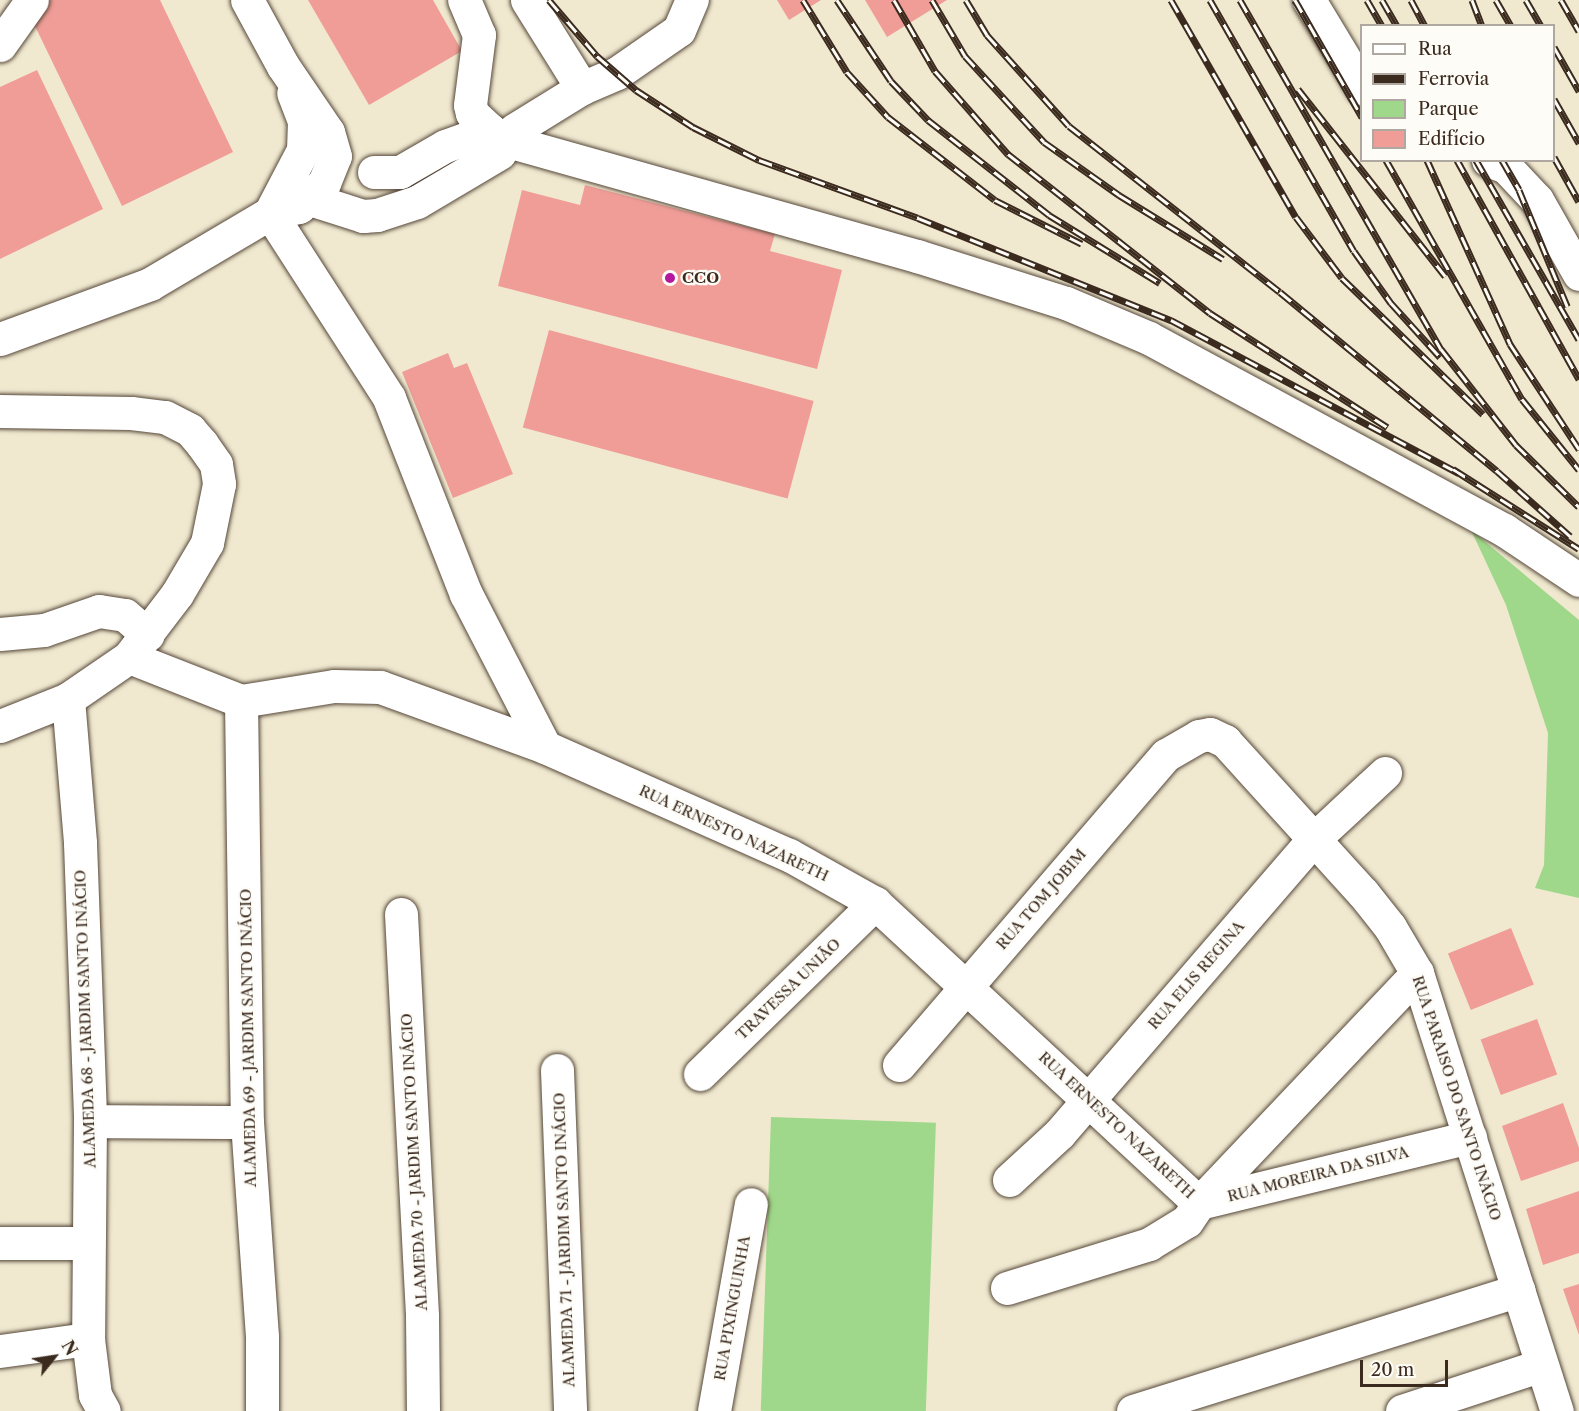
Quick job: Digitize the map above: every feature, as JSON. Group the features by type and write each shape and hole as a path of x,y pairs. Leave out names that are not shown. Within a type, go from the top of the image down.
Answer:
{"street":[{"path":"0,45 32,0"},
{"path":"0,339 150,284 270,213 299,207 310,199 329,176 335,156 323,122 283,66 247,0"},
{"path":"464,0 479,35 470,105 472,113 505,139 917,256 1065,303 1149,338 1504,530 1579,580"},
{"path":"527,0 582,88"},
{"path":"390,223 505,139 582,88 617,73 679,30 692,0"},
{"path":"1309,0 1360,85"},
{"path":"270,213 298,164 305,137 304,121 283,66"},
{"path":"374,172 400,172 446,146 505,139"},
{"path":"335,156 382,177 389,190 390,223"},
{"path":"1492,162 1506,168 1537,200 1579,274"},
{"path":"310,199 390,223"},
{"path":"270,213 389,398 466,594 545,747"},
{"path":"0,411 131,413 165,417 190,430 216,464 218,494 207,543 138,646 68,699 0,726"},
{"path":"0,634 44,630 99,611 125,615 138,646 241,701"},
{"name":"RUA ERNESTO NAZARETH","path":"241,701 334,686 380,687 545,747 789,855 875,903 1090,1098 1200,1203"},
{"name":"ALAMEDA 68 - JARDIM SANTO INÁCIO","path":"68,699 80,843 90,1121 87,1243 88,1339 95,1395 104,1411"},
{"name":"ALAMEDA 69 - JARDIM SANTO INÁCIO","path":"241,701 247,1122 261,1336 262,1411"},
{"name":"RUA PARAISO DO SANTO INÂCIO","path":"1188,740 1210,734 1225,741 1390,927 1416,973 1557,1411"},
{"name":"RUA TOM JOBIM","path":"899,1065 1166,755 1188,740"},
{"name":"RUA ELIS REGINA","path":"1009,1180 1050,1144 1314,839 1385,773"},
{"name":"TRAVESSA UNIÃO","path":"700,1074 875,903"},
{"name":"ALAMEDA 70 - JARDIM SANTO INÁCIO","path":"401,914 422,1316 423,1411"},
{"path":"1007,1288 1149,1244 1187,1221 1200,1203 1416,973"},
{"name":"ALAMEDA 71 - JARDIM SANTO INÁCIO","path":"557,1070 570,1411"},
{"path":"90,1121 247,1122"},
{"name":"RUA MOREIRA DA SILVA","path":"1200,1203 1470,1137"},
{"name":"RUA PIXINGUINHA","path":"714,1411 751,1204"},
{"path":"0,1242 87,1243"},
{"path":"1133,1411 1518,1290"},
{"path":"0,1351 88,1339"},
{"path":"1402,1411 1542,1365"}],"green space":[{"path":"1471,530 1579,620 1579,898 1535,888 1544,865 1548,733 1506,605"},
{"path":"771,1117 936,1123 926,1411 761,1411"}],"building":[{"path":"49,0 160,0 233,152 122,206 34,24"},
{"path":"308,0 433,0 462,51 369,105"},
{"path":"777,0 821,0 789,20"},
{"path":"865,0 947,0 887,37"},
{"path":"37,70 103,209 0,259 0,87"},
{"name":"CCO","path":"585,185 775,234 770,251 842,270 817,369 498,286 522,190 580,205"},
{"path":"549,330 814,401 788,498 523,428"},
{"path":"448,353 454,368 467,363 513,474 453,498 402,372"},
{"path":"1511,928 1534,985 1471,1010 1448,953"},
{"path":"1537,1019 1557,1074 1501,1095 1481,1040"},
{"path":"1563,1103 1579,1148 1579,1161 1521,1181 1502,1126"},
{"path":"1579,1191 1579,1253 1543,1265 1526,1209"},
{"path":"1579,1284 1579,1335 1563,1289"}],"railway":[{"path":"549,0 597,56 636,90 693,127 759,160 918,218 1171,320 1459,473"},
{"path":"803,0 847,72 888,117 995,200 1082,244"},
{"path":"837,0 891,81 928,120 1049,215 1160,283"},
{"path":"894,0 935,71 1008,154 1210,313 1387,427"},
{"path":"932,0 965,56 1044,142 1119,195 1223,259"},
{"path":"966,0 987,35 1069,126 1280,292 1497,471 1570,536"},
{"path":"1171,0 1296,217 1342,278 1483,414"},
{"path":"1210,0 1354,251 1391,303 1440,357"},
{"path":"1240,0 1441,349 1516,445 1579,507"},
{"path":"1295,0 1360,114"},
{"path":"1367,0 1381,24"},
{"path":"1382,0 1396,24"},
{"path":"1411,0 1424,24"},
{"path":"1472,0 1481,24"},
{"path":"1496,0 1510,24"},
{"path":"1526,0 1540,24"},
{"path":"1561,0 1579,31"},
{"path":"1555,49 1579,91"},
{"path":"1298,89 1445,276"},
{"path":"1555,101 1579,143"},
{"path":"1555,159 1579,202"},
{"path":"1387,162 1522,399 1579,470"},
{"path":"1428,162 1510,344 1579,449"},
{"path":"1458,162 1579,379"},
{"path":"1477,162 1579,340"},
{"path":"1503,162 1519,190 1567,306"},
{"path":"1453,469 1579,549"}],"place":[{"name":"CCO","path":"670,278"}]}
